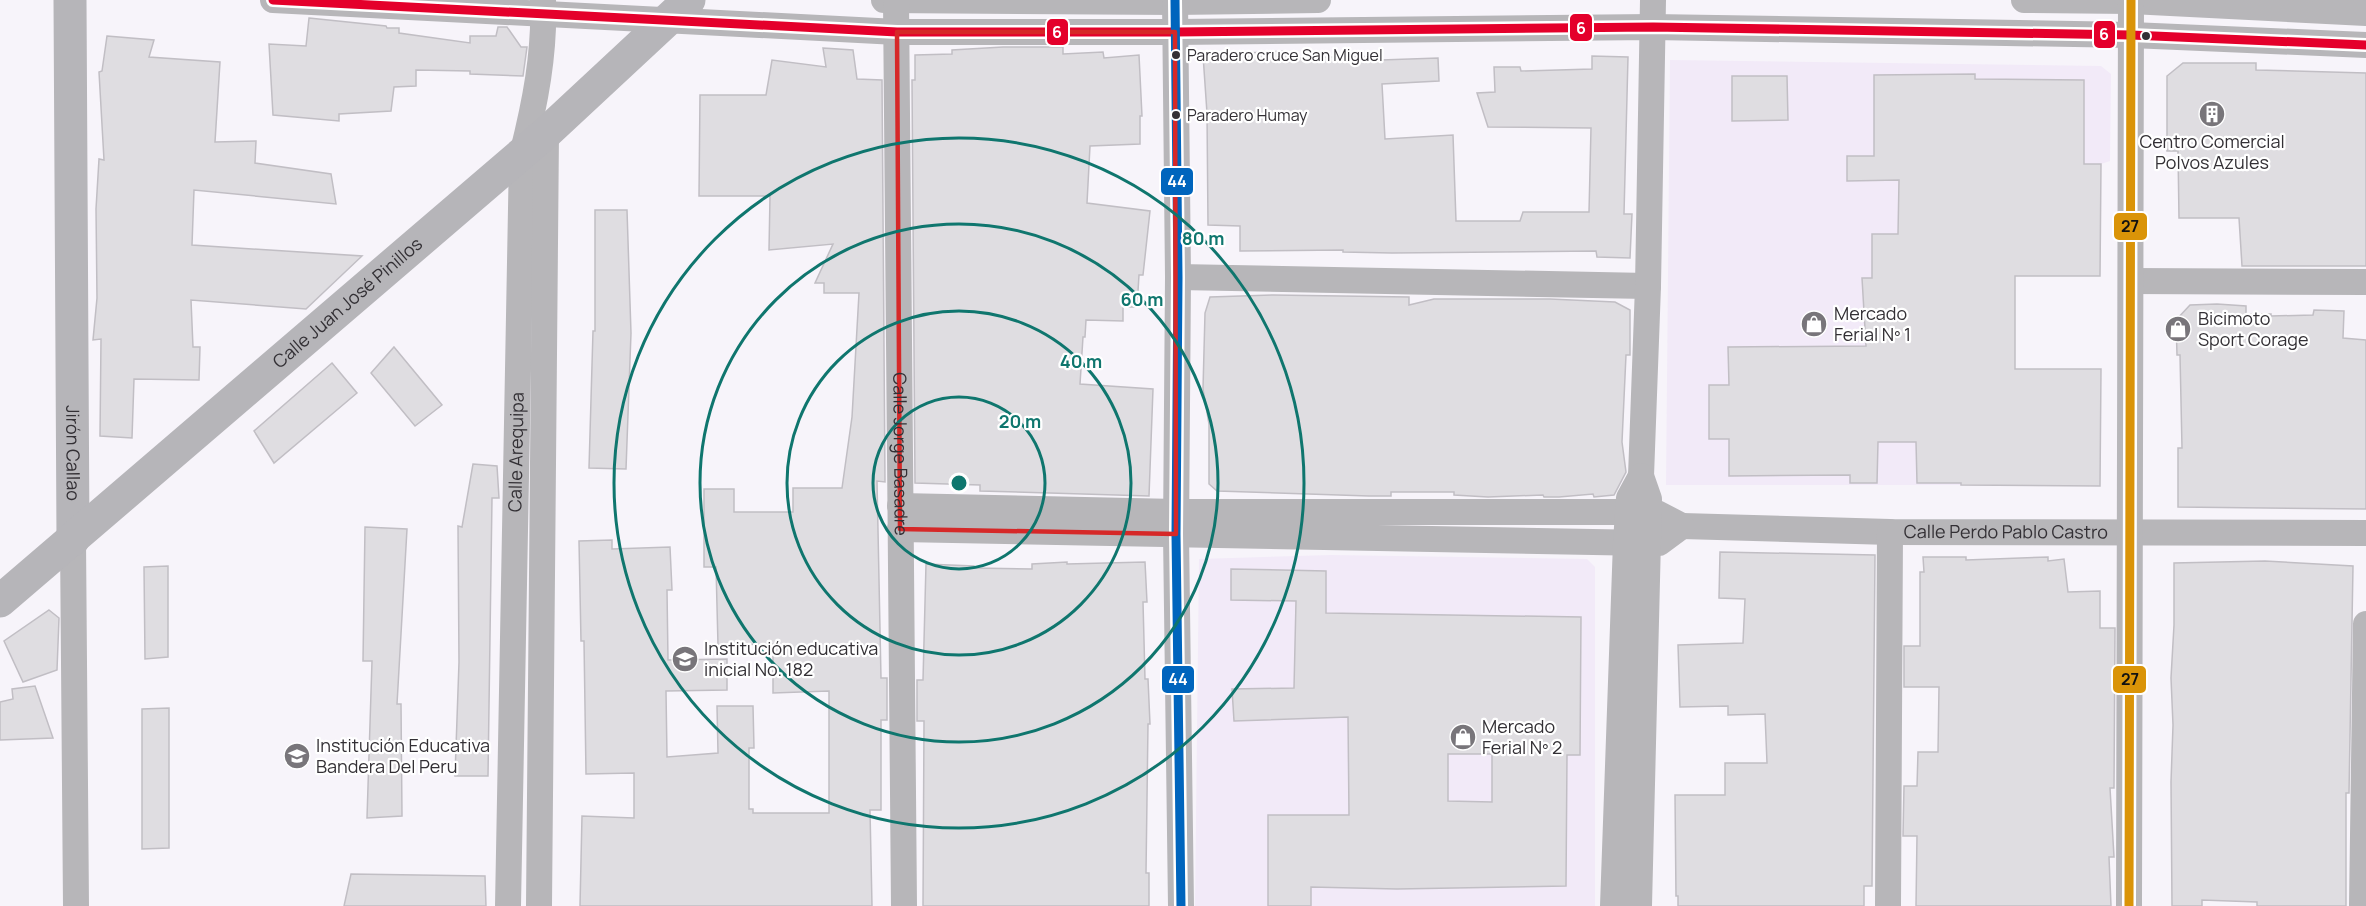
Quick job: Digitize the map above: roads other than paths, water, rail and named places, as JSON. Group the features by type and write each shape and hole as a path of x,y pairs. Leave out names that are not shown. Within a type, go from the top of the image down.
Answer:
{"street":[{"name":"Jirón Callao","path":"70,0 76,906"},
{"path":"273,0 679,9 897,32 1175,32 1653,27 2131,34 2366,45"},
{"path":"890,1 1318,0"},
{"path":"1613,906 1638,513 1649,499 1641,476 1648,286 1653,0"},
{"path":"2024,0 2131,1 2366,13"},
{"name":"Calle Jorge Basadre","path":"890,1 897,32 904,906"},
{"path":"1175,1 1181,906"},
{"path":"2129,906 2131,1"},
{"name":"Calle Arequipa","path":"508,906 522,155 534,109 541,62 544,7"},
{"name":"Calle Juan José Pinillos","path":"0,601 522,155 679,9"},
{"name":"Calle Arequipa","path":"539,906 546,134"},
{"path":"1178,277 1648,286"},
{"path":"2131,281 2366,282"},
{"path":"900,518 1177,523 1637,543 1659,543 1683,526 1657,513 1177,523"},
{"name":"Calle Perdo Pablo Castro","path":"1683,526 1890,532 2366,533"},
{"path":"1888,906 1890,532"},
{"path":"1637,543 1639,906"},
{"path":"2362,906 2366,624"}],"place":[{"name":"Paradero cruce San Miguel","path":"1176,55"},
{"name":"Centro Comercial Polvos Azules","path":"2212,114"},
{"name":"Paradero Humay","path":"1176,115"},
{"name":"Mercado Ferial Nº 1","path":"1814,324"},
{"name":"Bicimoto Sport Corage","path":"2178,329"},
{"name":"Institución educativa inicial No. 182","path":"685,659"},
{"name":"Mercado Ferial Nº 2","path":"1463,737"},
{"name":"Institución Educativa Bandera Del Peru","path":"297,756"}]}
